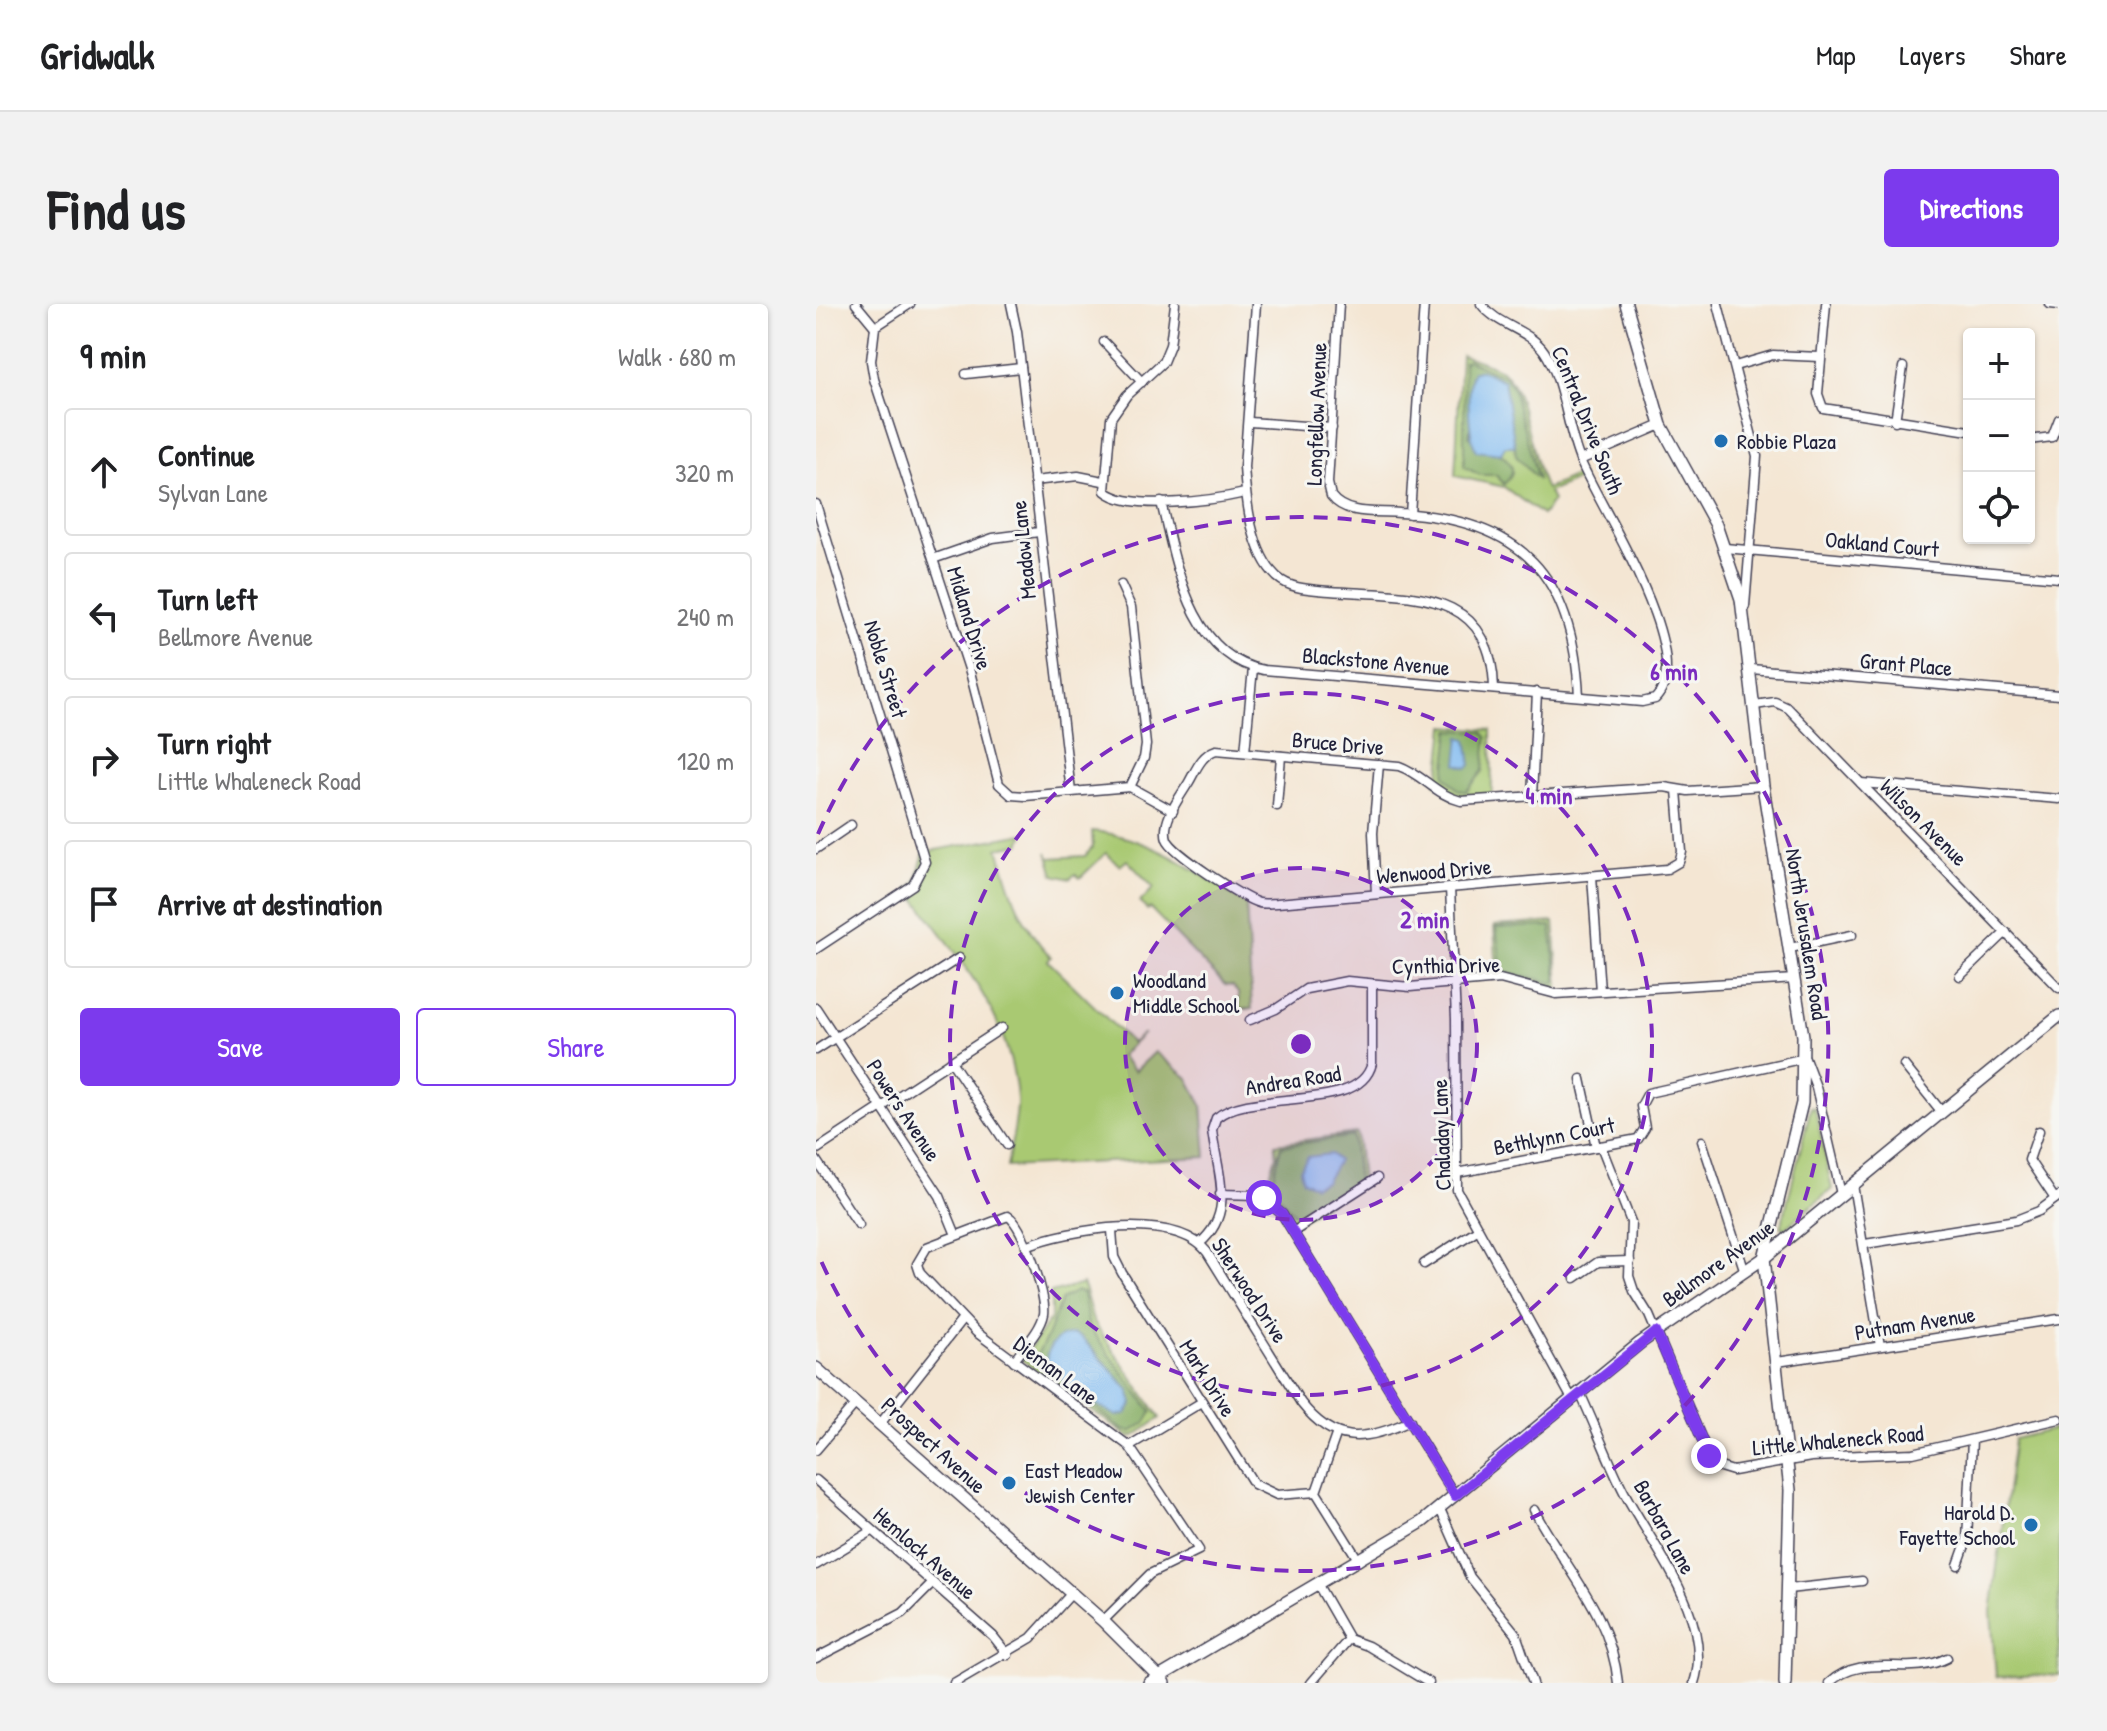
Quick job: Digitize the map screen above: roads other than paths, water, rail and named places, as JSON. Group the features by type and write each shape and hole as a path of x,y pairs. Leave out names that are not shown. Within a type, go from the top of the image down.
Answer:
{"main road":[{"name":"North Jerusalem Road","path":"1626,304 1661,425 1725,548 1745,620 1763,786 1805,1058 1799,1120 1764,1258 1790,1490 1785,1683"},
{"name":"Bellmore Avenue","path":"1149,1683 1163,1679 1440,1509 1656,1332 1764,1258 2059,1016"},
{"name":"Prospect Avenue","path":"816,1368 1103,1621 1163,1679"}],"street":[{"path":"856,304 875,327 910,304"},
{"name":"Meadow Lane","path":"1011,304 1071,792"},
{"path":"1175,304 1167,354 1120,404 1111,418 1103,481 1109,495 1161,502 1203,503 1245,493"},
{"path":"1256,304 1250,422 1244,467 1245,493 1260,550 1277,577 1302,589 1422,599 1451,606 1469,619 1485,638 1492,655 1494,689"},
{"name":"Longfellow Avenue","path":"1339,304 1328,483 1333,499 1351,510 1449,518 1489,531 1511,544 1540,570 1558,596 1571,626 1579,696"},
{"path":"1410,514 1424,304"},
{"name":"Central Drive South","path":"1481,304 1502,323 1531,338 1545,353 1580,460 1642,576 1654,610 1664,662"},
{"path":"1718,304 1757,456 1745,620"},
{"path":"1826,304 1820,357 1819,402 1823,408 1963,430"},
{"path":"2050,304 2059,305"},
{"name":"Midland Drive","path":"875,327 871,361 874,379 970,672 999,784 1011,795 1130,787"},
{"path":"1104,342 1142,382"},
{"path":"1735,366 1773,355 1820,357"},
{"path":"1895,421 1903,367"},
{"path":"966,374 1021,368"},
{"path":"2035,440 2046,440 2057,431 2059,419"},
{"path":"1250,422 1332,428"},
{"path":"1580,460 1661,425"},
{"path":"1034,481 1078,476 1103,481"},
{"name":"Blackstone Avenue","path":"1161,502 1189,601 1222,651 1239,664 1253,668 1649,702 1661,693 1664,662"},
{"name":"Noble Street","path":"816,504 925,862 916,882 816,949"},
{"path":"933,559 993,538 1039,532"},
{"name":"Oakland Court","path":"1725,548 2059,578"},
{"path":"1121,585 1131,607 1146,745 1144,758 1130,787 1173,811"},
{"path":"1245,752 1253,668"},
{"name":"Grant Place","path":"1751,669 2059,695"},
{"path":"1532,797 1537,692"},
{"name":"Wilson Avenue","path":"1755,705 1775,702 1788,708 2059,988"},
{"name":"Bruce Drive","path":"1173,811 1208,753 1245,752 1407,769 1441,795 1461,801 1664,787 1677,790 1763,786"},
{"path":"1277,806 1281,756"},
{"path":"1376,894 1373,833 1379,764"},
{"path":"1860,783 2059,799"},
{"name":"Wenwood Drive","path":"1173,811 1166,831 1171,846 1252,900 1277,903 1667,869 1679,862 1682,852 1677,790"},
{"path":"816,849 851,825"},
{"path":"1592,876 1600,991"},
{"name":"Chaladay Lane","path":"1450,888 1455,983 1458,1195 1576,1396"},
{"path":"1960,976 2006,932"},
{"path":"1790,948 1852,935"},
{"path":"816,1050 959,958"},
{"name":"Cynthia Drive","path":"1250,1020 1316,985 1347,981 1410,987 1500,979 1544,993 1795,979"},
{"name":"Andrea Road","path":"1200,1243 1216,1228 1222,1212 1212,1130 1216,1118 1223,1112 1353,1089 1367,1079 1372,1063 1372,984"},
{"name":"Powers Avenue","path":"816,1008 940,1196 956,1235"},
{"path":"816,1150 1002,1028"},
{"path":"1805,1058 1816,1087 1841,1194"},
{"name":"Bethlynn Court","path":"1457,1173 1643,1135 1641,1106 1648,1093 1805,1058"},
{"path":"951,1061 1007,1145"},
{"path":"1904,1065 1941,1111"},
{"path":"1581,1079 1598,1146 1631,1222 1630,1261 1634,1291 1656,1332"},
{"path":"1865,1244 2016,1220 2039,1211 2057,1197 2029,1160 2039,1131"},
{"path":"1702,1141 1745,1272"},
{"path":"816,1160 859,1225"},
{"path":"1293,1232 1377,1178"},
{"path":"1853,1185 1880,1346"},
{"path":"1220,1194 1246,1193 1264,1198 1282,1214 1455,1496"},
{"path":"956,1235 1008,1216 1016,1222 1043,1294 1044,1313 1014,1361"},
{"name":"Sherwood Drive","path":"1026,1246 1064,1232 1164,1227 1190,1235 1200,1243 1301,1403 1336,1435"},
{"name":"Mark Drive","path":"1112,1230 1114,1257 1122,1273 1259,1488 1277,1495 1316,1492"},
{"path":"1424,1264 1477,1230"},
{"name":"Dieman Lane","path":"956,1235 927,1247 920,1254 917,1267 962,1320 1129,1446 1199,1550 1150,1574 1103,1621"},
{"path":"1575,1278 1598,1262 1630,1261"},
{"name":"Putnam Avenue","path":"1777,1362 2059,1319"},
{"path":"880,1424 962,1320"},
{"name":"Little Whaleneck Road","path":"1656,1332 1709,1456 1720,1467 1733,1471 1786,1460 1913,1453 2059,1419"},
{"name":"Barbara Lane","path":"1576,1396 1624,1491 1669,1565 1682,1595 1697,1651 1694,1683"},
{"path":"1129,1446 1202,1402"},
{"path":"816,1450 856,1403"},
{"path":"1359,1561 1316,1492 1336,1435 1372,1435 1410,1421"},
{"path":"1958,1565 1967,1540 1972,1440"},
{"name":"Hemlock Avenue","path":"816,1480 993,1636 1008,1655"},
{"path":"1440,1509 1470,1577 1506,1616 1516,1634 1533,1683"},
{"path":"1534,1510 1593,1601 1612,1652 1618,1683"},
{"path":"816,1565 872,1531"},
{"path":"1788,1589 1862,1581"},
{"path":"816,1658 903,1613 933,1583"},
{"path":"1318,1585 1349,1639 1359,1641 1425,1682"},
{"path":"954,1683 1008,1655 1031,1638 1071,1594"},
{"path":"1311,1683 1349,1639"},
{"path":"1829,1683 1846,1670 1860,1666 1918,1666 1947,1658"}],"water":[{"path":"1473,371 1483,371 1504,381 1515,446 1505,446 1501,454 1476,451 1469,400"},
{"path":"1460,737 1467,739 1471,765 1467,768 1457,764"},
{"path":"1331,1154 1338,1161 1325,1182 1314,1186 1303,1181 1300,1170 1308,1157"},
{"path":"1074,1334 1082,1338 1129,1390 1133,1403 1126,1414 1117,1416 1081,1396 1048,1367 1047,1354 1052,1344"}],"place":[{"name":"Robbie Plaza","path":"1721,441"},
{"name":"Woodland Middle School","path":"1117,993"},
{"name":"East Meadow Jewish Center","path":"1009,1483"},
{"name":"Harold D. Fayette School","path":"2031,1525"}]}
